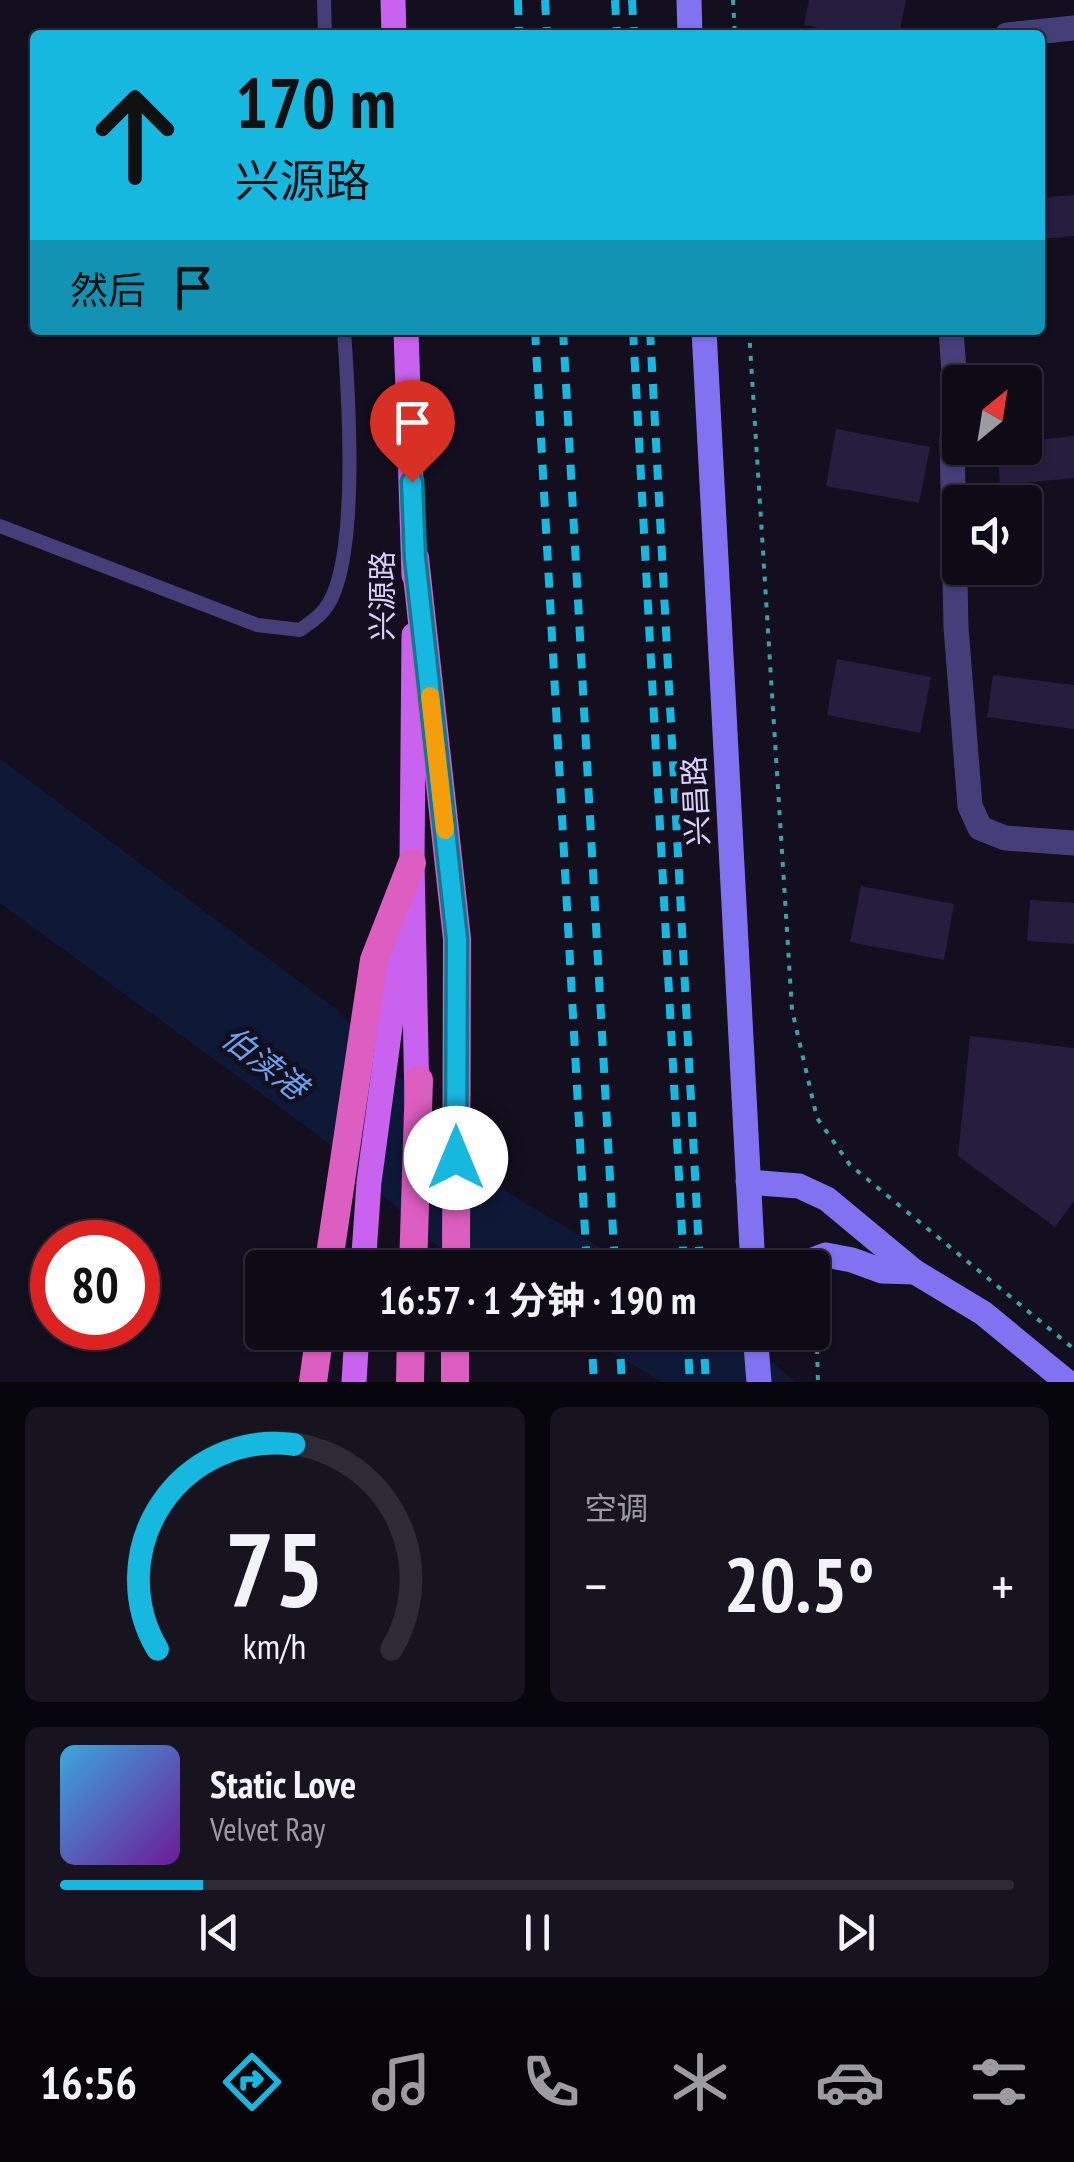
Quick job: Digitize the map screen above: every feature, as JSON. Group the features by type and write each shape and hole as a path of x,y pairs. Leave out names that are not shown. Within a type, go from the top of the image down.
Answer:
{"highway":[{"path":"415,558 457,939 456,1250"},
{"path":"331,1250 374,960 412,864"},
{"path":"410,1250 419,1080"},
{"path":"313,1382 317,1350"},
{"path":"410,1382 411,1350"},
{"path":"455,1350 455,1382"}],"main road":[{"path":"392,0 394,30"},
{"path":"688,0 690,30"},
{"name":"兴源路","path":"406,335 415,558 412,864 419,1080"},
{"name":"兴昌路","path":"704,335 751,1250"},
{"name":"兴源路","path":"363,1250 412,864"},
{"path":"748,1182 798,1186 826,1200 915,1272 983,1313 1068,1382"},
{"path":"830,1257 882,1271 915,1272"},
{"path":"354,1382 357,1350"},
{"path":"398,1382 400,1350"},
{"path":"756,1350 759,1382"}],"street":[{"path":"1045,31 1074,28"},
{"path":"951,335 956,399 952,440 956,627 970,806 980,828 1006,838 1074,844"}],"lane":[{"path":"324,0 324,30"},
{"path":"0,526 256,625 300,630 326,609 344,563 351,428 344,335"}],"path":[{"path":"733,0 735,30"},
{"path":"749,335 792,1010 816,1118 850,1165 1074,1349"}],"water":[{"name":"伯渎港","path":"0,759 336,1009 508,1193 605,1250 442,1250 322,1138 0,903"},
{"path":"608,1350 759,1350 795,1382 662,1382"}],"building":[{"path":"809,0 906,0 900,30 829,30 804,25"},
{"path":"1074,195 1074,236 1045,239 1045,198"},
{"path":"836,429 930,447 919,503 826,486"},
{"path":"1074,436 1074,478 1000,485 998,465 1042,465 1042,439"},
{"path":"837,659 931,677 920,733 827,715"},
{"path":"993,675 1074,685 1074,729 987,717"},
{"path":"861,886 954,904 944,960 850,942"},
{"path":"1030,900 1074,903 1074,944 1027,941"},
{"path":"970,1036 1074,1048 1074,1201 1055,1227 958,1156"}],"railway":[{"path":"518,0 519,30"},
{"path":"545,0 547,30"},
{"path":"615,0 617,30"},
{"path":"632,0 634,30"},
{"path":"535,335 586,1250"},
{"path":"563,335 614,1250"},
{"path":"633,335 683,1250"},
{"path":"650,335 699,1250"},
{"path":"592,1350 594,1382"},
{"path":"620,1350 622,1382"},
{"path":"688,1350 690,1382"},
{"path":"704,1350 706,1382"}],"slow traffic":[{"path":"430,696 445,830"}],"route":[{"path":"412,482 415,558 457,939 456,1158"}]}
